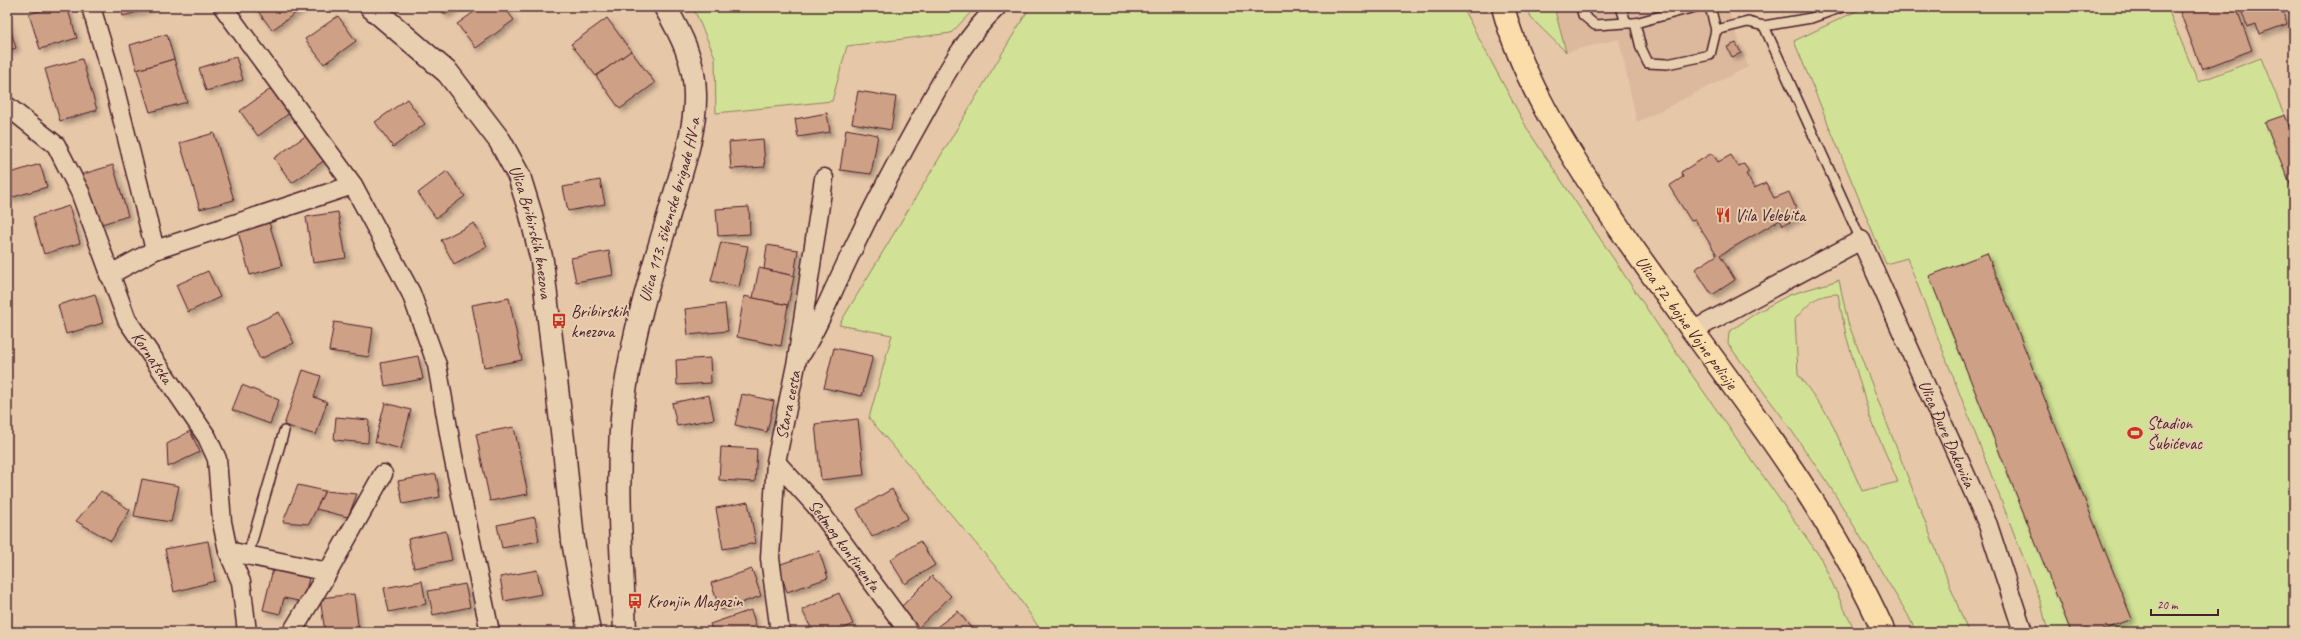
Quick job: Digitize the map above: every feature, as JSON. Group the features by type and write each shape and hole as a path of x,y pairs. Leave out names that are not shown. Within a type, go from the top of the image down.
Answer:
{"main road":[{"name":"Ulica 72. bojne Vojne policije","path":"1503,7 1508,28 1526,72 1580,169 1630,245 1802,483 1842,549 1884,632"}],"street":[{"path":"91,7 111,74 155,250"},
{"path":"223,7 353,185 411,293 437,365 453,456 490,632"},
{"name":"Ulica 113. šibenske brigade HV-a","path":"625,632 620,448 625,391 645,298 690,141 695,94 691,61 680,32 665,7"},
{"path":"798,360 819,325 843,270 867,222 945,75 970,38 997,7"},
{"name":"Ulica Bribirskih knezova","path":"374,9 448,72 500,141 519,176 531,215 542,262 564,448 573,541 589,632"},
{"name":"Kornatska","path":"7,106 56,145 80,192 126,320 207,437 217,459 222,522 228,551 241,582 247,632"},
{"name":"Stara cesta","path":"780,632 770,558 776,462 798,360 824,178"},
{"path":"109,275 155,250 353,185"},
{"path":"1692,331 1862,240"},
{"name":"Ulica Đure Đakovića","path":"1862,240 1988,526 2023,632"},
{"name":"Sedmog kontinenta","path":"776,462 815,505 908,632"},
{"path":"292,632 328,572 383,474"},
{"path":"228,551 328,572"}],"lane":[{"path":"1581,7 1583,15 1595,25 1631,23 1695,7"},
{"path":"1621,7 1631,23 1648,63 1667,64 1710,55 1716,30 1710,7"},
{"path":"1716,30 1748,22 1764,26 1810,18 1842,7"},
{"path":"1764,26 1862,240"},
{"path":"248,555 284,431"}],"shaded area":[{"path":"1554,7 1744,7 1729,12 1748,67 1637,122 1619,39 1566,52"}],"green space":[{"path":"693,7 976,7 951,33 847,46 832,101 716,113 715,57"},
{"path":"1030,7 1462,7 1529,132 1673,348 1820,557 1855,632 1082,632 1079,628 1068,632 1042,632 1006,579 869,418 892,335 839,325"},
{"path":"1528,7 1554,7 1566,52 1531,18"},
{"name":"Stadion Šubićevac","path":"1865,7 2167,7 2198,82 2261,58 2294,139 2294,632 2048,632 2041,603 1907,258 1886,264 1794,41"},
{"path":"1839,280 1848,323 1968,632 1916,632 1908,615 1831,488 1783,418 1728,344 1729,332 1756,313 1789,295","holes":["1838,294 1846,335 1870,417 1898,482 1862,491 1830,419 1798,374 1795,319 1809,304 1818,298"]}],"building":[{"path":"54,7 67,7 77,38 40,49 29,14"},
{"path":"120,7 155,7 123,16"},
{"path":"255,7 304,7 272,30"},
{"path":"439,7 457,7 445,15"},
{"path":"481,7 504,7 514,20 476,48 457,24"},
{"path":"2178,7 2236,7 2252,50 2202,69"},
{"path":"2240,7 2281,7 2287,24 2259,34 2256,24 2247,27"},
{"path":"338,16 356,41 324,64 305,39"},
{"path":"607,18 631,51 596,76 571,44"},
{"path":"7,19 16,48 7,51"},
{"path":"167,34 174,59 137,70 130,45"},
{"path":"1736,43 1741,53 1732,57 1727,47"},
{"path":"631,51 655,83 620,109 596,76"},
{"path":"236,57 243,80 206,91 199,68"},
{"path":"82,59 97,110 60,121 45,69"},
{"path":"174,59 187,102 150,112 137,70"},
{"path":"272,88 291,112 258,136 240,111"},
{"path":"858,91 896,97 891,130 852,123"},
{"path":"407,99 425,124 393,147 375,122"},
{"path":"827,113 830,132 798,137 795,119"},
{"path":"2285,115 2294,139 2294,194 2265,122"},
{"path":"846,129 878,135 871,174 840,170"},
{"path":"214,133 234,200 200,209 180,143"},
{"path":"307,135 325,160 292,183 274,158"},
{"path":"763,139 765,167 731,169 729,142"},
{"path":"1712,153 1718,162 1731,155 1738,166 1744,164 1749,172 1746,174 1754,188 1766,183 1774,198 1789,192 1800,218 1783,225 1780,220 1720,255 1735,280 1712,295 1695,269 1717,255 1695,220 1691,221 1669,186 1683,177 1681,172"},
{"path":"40,164 47,187 10,198 7,188 7,174"},
{"path":"113,165 128,216 95,226 80,175"},
{"path":"447,171 465,196 436,218 418,193"},
{"path":"600,180 605,204 568,211 563,187"},
{"path":"69,206 80,243 44,254 33,217"},
{"path":"749,207 750,234 718,236 716,209"},
{"path":"338,212 346,258 313,263 306,217"},
{"path":"268,219 282,266 250,275 237,228"},
{"path":"474,223 487,246 454,264 441,240"},
{"path":"721,242 748,246 739,287 711,281"},
{"path":"767,245 798,250 794,276 764,269"},
{"path":"609,251 613,275 576,282 571,258"},
{"path":"1987,253 2132,619 2098,632 2071,632 1929,276"},
{"path":"759,268 794,276 788,305 753,298"},
{"path":"208,271 220,297 188,312 176,285"},
{"path":"95,294 103,323 66,334 58,305"},
{"path":"744,296 788,305 781,346 737,337"},
{"path":"509,298 522,360 484,367 472,305"},
{"path":"725,304 728,331 688,335 685,309"},
{"path":"279,312 294,343 260,359 245,328"},
{"path":"334,322 373,328 369,357 329,351"},
{"path":"834,348 873,356 862,396 824,388"},
{"path":"418,356 423,379 385,386 381,363"},
{"path":"710,358 711,383 677,385 676,360"},
{"path":"303,370 321,376 314,397 327,402 316,435 284,425"},
{"path":"242,385 279,400 270,424 232,410"},
{"path":"742,394 774,401 767,432 735,425"},
{"path":"709,395 714,419 677,426 672,403"},
{"path":"385,403 411,410 401,449 375,442"},
{"path":"336,417 369,420 368,443 334,440"},
{"path":"858,419 864,475 821,480 815,424"},
{"path":"514,427 528,494 490,501 476,434"},
{"path":"190,431 200,452 168,467 167,444"},
{"path":"721,447 757,449 755,482 719,480"},
{"path":"436,474 440,497 403,504 398,481"},
{"path":"142,479 179,486 171,522 134,516"},
{"path":"298,485 325,491 309,524 283,522"},
{"path":"892,489 908,518 872,537 857,509"},
{"path":"101,491 130,510 111,541 76,521"},
{"path":"325,491 357,494 348,517 316,509"},
{"path":"748,502 756,543 723,549 716,508"},
{"path":"535,517 539,541 502,548 497,525"},
{"path":"446,531 452,560 414,568 408,539"},
{"path":"208,541 215,581 174,592 165,549"},
{"path":"920,541 935,565 905,584 890,560"},
{"path":"819,551 828,578 787,592 778,565"},
{"path":"273,569 309,578 303,602 284,598 280,614 263,610"},
{"path":"752,569 761,596 720,610 711,583"},
{"path":"537,570 542,594 504,601 500,577"},
{"path":"932,576 951,596 918,628 899,609"},
{"path":"422,581 426,604 389,612 384,588"},
{"path":"465,584 470,607 433,615 428,591"},
{"path":"839,593 853,624 837,632 813,632 802,610"},
{"path":"354,594 359,632 325,632 320,598"},
{"path":"751,610 758,632 713,632 710,624"},
{"path":"958,611 974,632 936,632 934,629"}],"place":[{"name":"Vila Velebita","path":"1723,215"},
{"name":"Bribirskih knezova","path":"559,321"},
{"name":"Stadion Šubićevac","path":"2135,433"},
{"name":"Kronjin Magazin","path":"635,601"}]}
